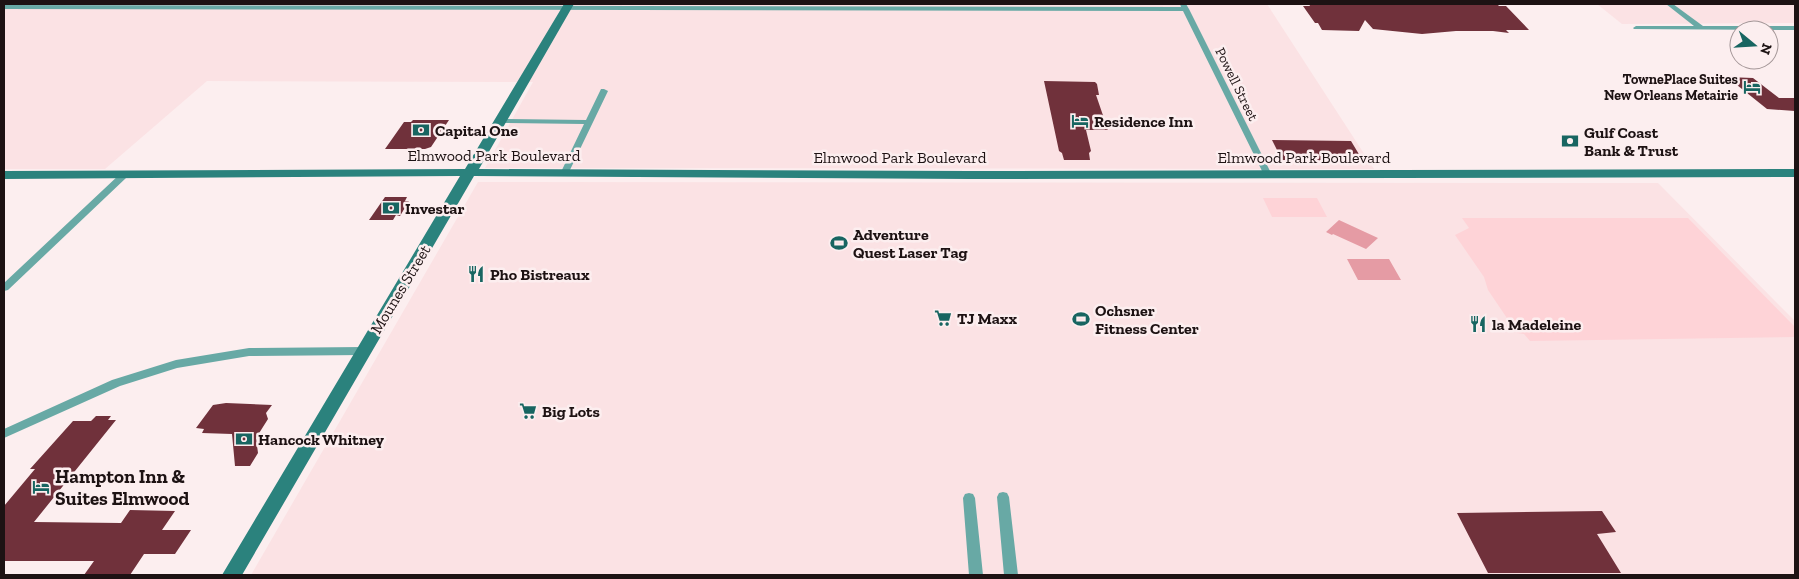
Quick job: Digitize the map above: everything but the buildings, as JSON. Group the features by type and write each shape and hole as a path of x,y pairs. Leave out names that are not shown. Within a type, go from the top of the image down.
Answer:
{"street":[{"path":"1669,4 1701,28"},
{"name":"Mounes Street","path":"232,575 568,6"},
{"path":"4,7 1185,6"},
{"name":"Powell Street","path":"1185,6 1268,175"},
{"path":"1636,28 1795,28"},
{"path":"565,172 604,90"},
{"path":"501,121 588,122"},
{"name":"Elmwood Park Boulevard","path":"4,175 123,176 471,172 1268,175 1795,172"},
{"path":"4,288 123,176"},
{"path":"4,434 116,383 176,364 248,352 364,351"},
{"path":"969,498 976,575"},
{"path":"1003,498 1011,575"}],"shaded area":[{"path":"4,4 1267,4 1374,169 485,168 533,82 207,81 105,169 4,169"},
{"path":"1597,4 1795,4 1795,23 1779,23 1779,20 1729,20 1729,23 1622,24"},
{"path":"478,182 1658,183 1795,321 1795,575 251,575"},
{"path":"1263,198 1317,198 1327,217 1272,217"},
{"path":"1462,218 1688,218 1795,327 1795,337 1530,341 1524,334 1517,333 1488,290 1484,277 1455,235 1469,228"},
{"path":"1339,220 1378,238 1366,249 1326,232"},
{"path":"1347,259 1389,259 1401,280 1358,280"}],"place":[{"name":"TownePlace Suites New Orleans Metairie","path":"1752,87"},
{"name":"Residence Inn","path":"1080,121"},
{"name":"Capital One","path":"421,130"},
{"name":"Gulf Coast Bank & Trust","path":"1570,141"},
{"name":"Investar","path":"391,208"},
{"name":"Adventure Quest Laser Tag","path":"839,243"},
{"name":"Pho Bistreaux","path":"476,274"},
{"name":"TJ Maxx","path":"943,318"},
{"name":"Ochsner Fitness Center","path":"1081,319"},
{"name":"la Madeleine","path":"1478,324"},
{"name":"Big Lots","path":"528,411"},
{"name":"Hancock Whitney","path":"244,439"},
{"name":"Hampton Inn & Suites Elmwood","path":"41,487"}]}
